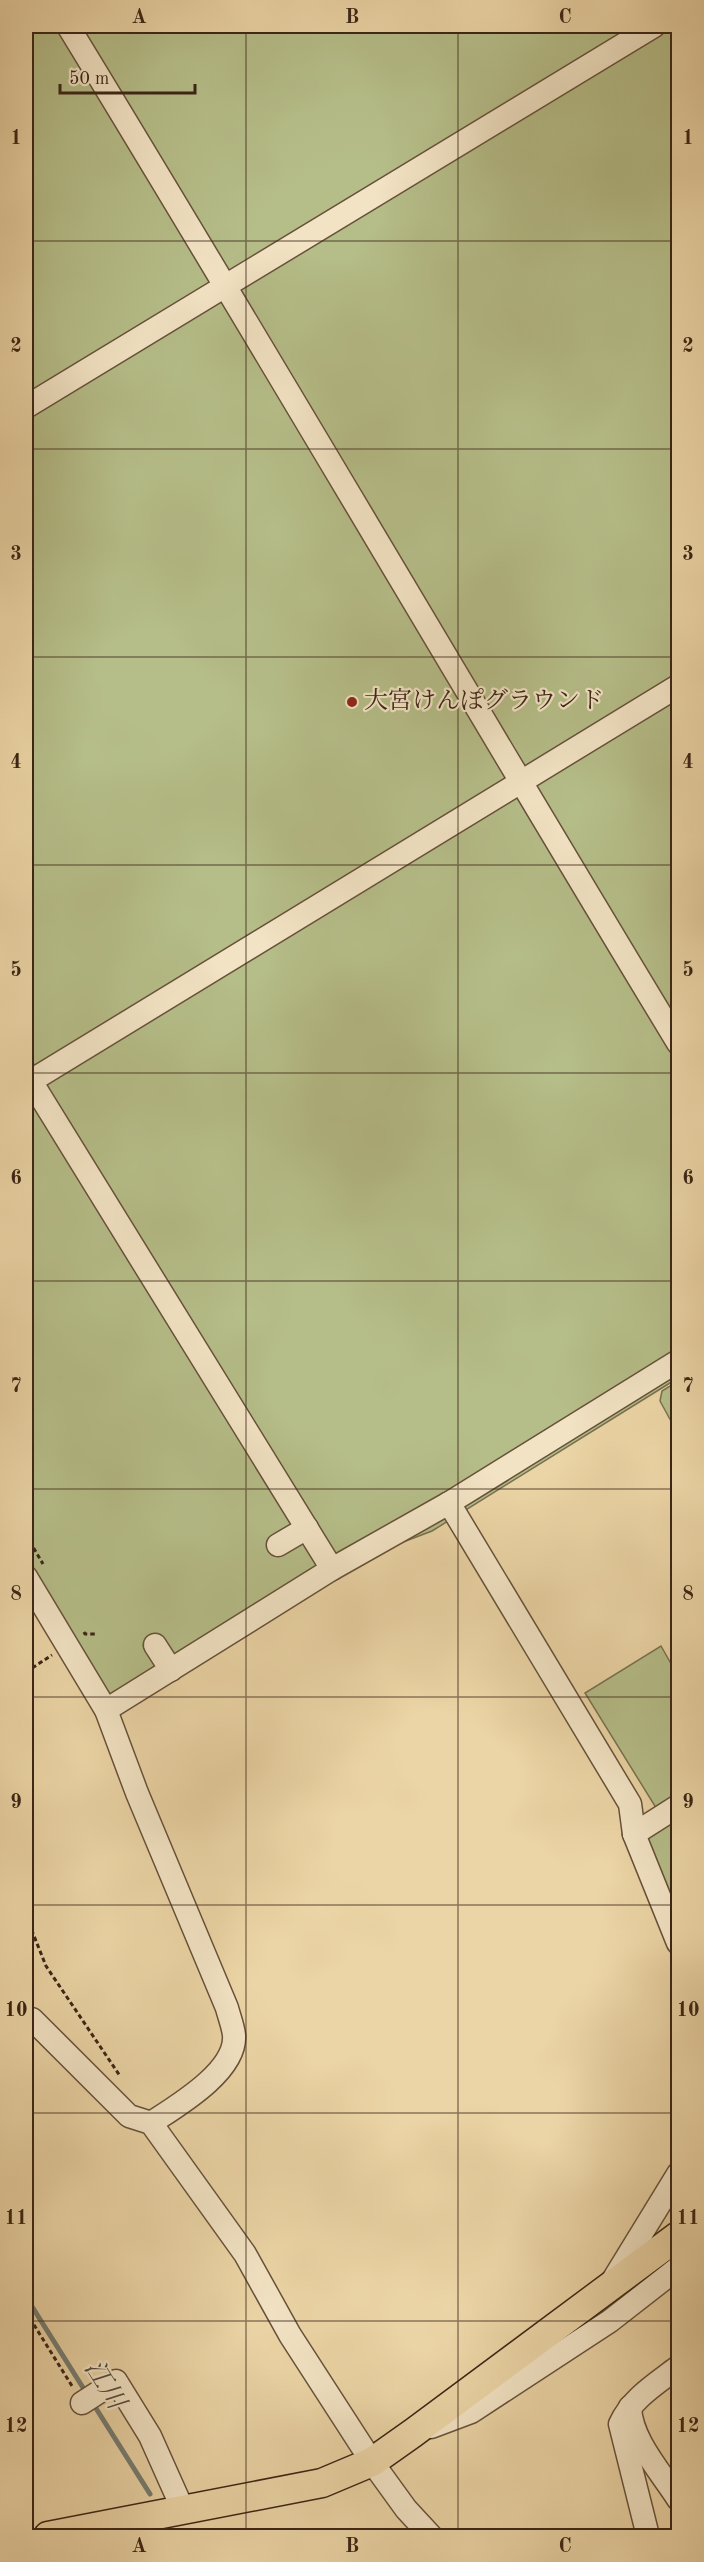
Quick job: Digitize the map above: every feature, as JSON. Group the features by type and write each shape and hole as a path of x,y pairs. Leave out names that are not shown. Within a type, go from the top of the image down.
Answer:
{"main road":[{"path":"48,2536 123,2530 184,2512 322,2483 372,2462 678,2236"}],"street":[{"path":"68,26 225,284 520,782 678,1043"},
{"path":"26,407 225,284 654,26"},
{"path":"332,1569 27,1080 678,686"},
{"path":"106,1710 332,1569 448,1503 678,1361"},
{"path":"448,1503 630,1804 634,1834 678,1943"},
{"path":"278,1545 306,1528"},
{"path":"26,1577 106,1710 137,1793 227,2008 234,2036 231,2052 220,2070 151,2123"},
{"path":"155,1645 171,1670"},
{"path":"634,1834 678,1806"},
{"path":"26,2018 32,2019 129,2116 151,2123 245,2254 290,2335 372,2462 406,2509 431,2536"},
{"path":"609,2286 678,2174"},
{"path":"414,2433 471,2412 610,2321 678,2268"},
{"path":"648,2536 621,2437 620,2424 630,2405 678,2367"},
{"path":"87,2400 116,2381 150,2436 184,2512"},
{"path":"630,2405 631,2422 637,2434 678,2499"}],"path":[{"path":"26,1672 67,1645"},
{"path":"26,1916 46,1966 123,2082"},
{"path":"26,2312 87,2400"}],"green space":[{"name":"大宮けんぽグラウンド","path":"26,26 678,26 678,1378 432,1531 332,1569 107,1696 26,1563"},
{"path":"678,1381 678,1434 660,1401 662,1391"},
{"path":"661,1646 678,1676 678,1799 658,1811 585,1693"},
{"path":"678,1815 678,1924 643,1839"}],"waterway":[{"name":"江川","path":"26,2297 87,2394"},
{"name":"江川","path":"92,2402 150,2494"}],"place":[{"name":"大宮けんぽグラウンド","path":"352,702"}]}
